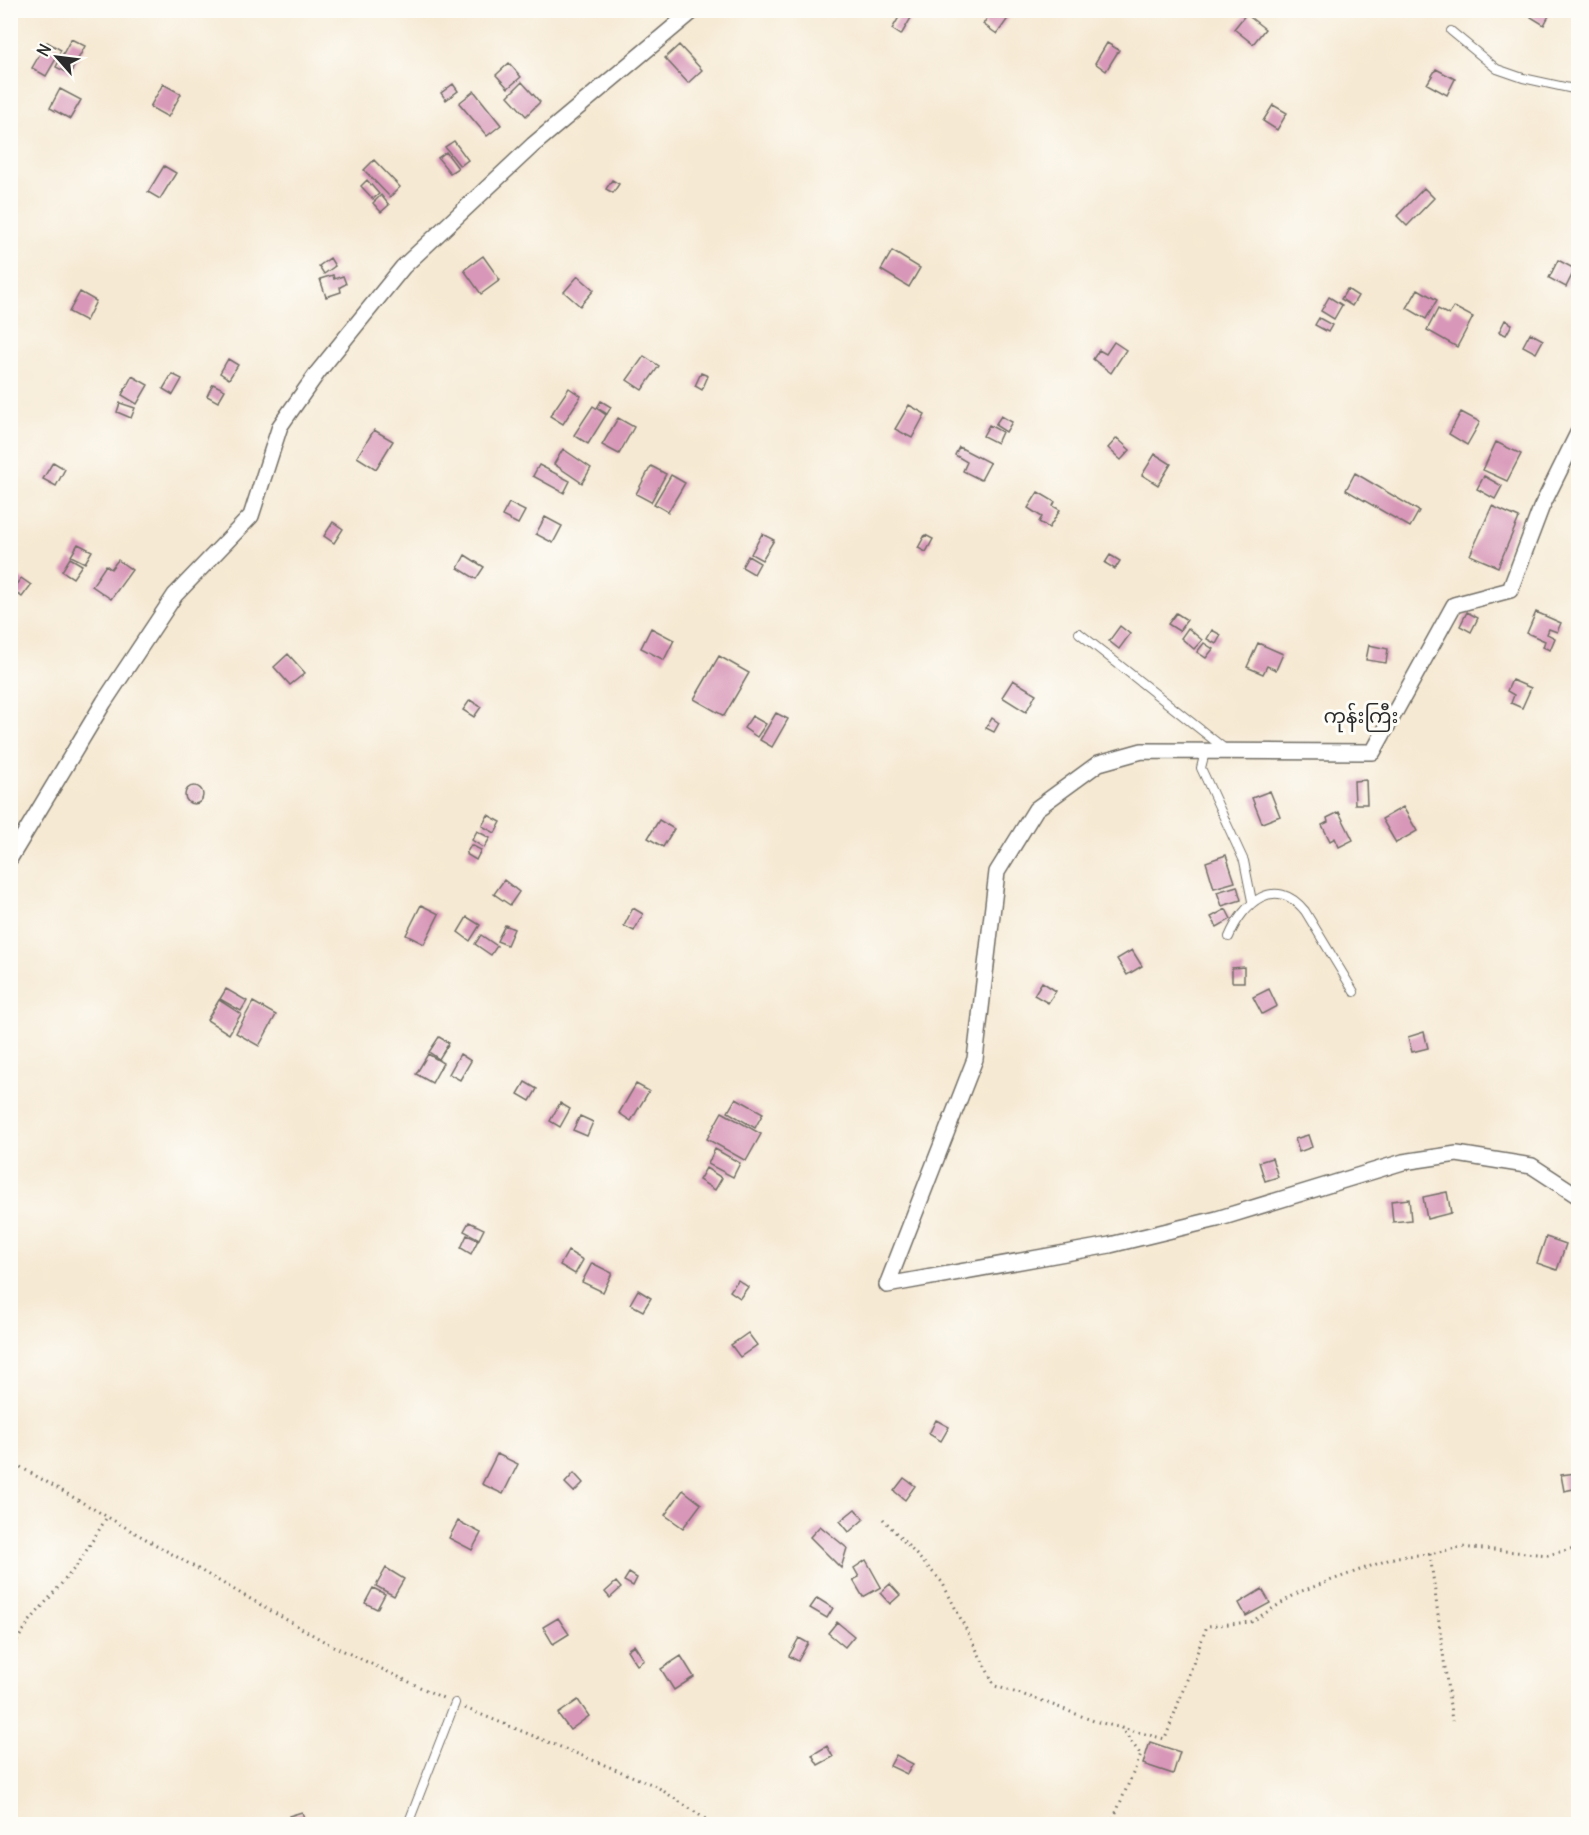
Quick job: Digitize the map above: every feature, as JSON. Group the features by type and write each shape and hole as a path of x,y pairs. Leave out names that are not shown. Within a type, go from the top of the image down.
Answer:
{"street":[{"path":"10,858 104,702 175,595 251,516 280,426 318,372 403,267 533,145 694,10"},
{"path":"1578,433 1541,508 1510,590 1454,605 1373,752 1142,752 1099,763 1036,809 996,872 975,1059 887,1285 1110,1245 1217,1219 1403,1162 1457,1154 1532,1166 1578,1196"}],"lane":[{"path":"1450,31 1497,69 1523,78 1578,90"},
{"path":"1079,633 1228,752"},
{"path":"1205,752 1201,768 1244,861 1252,901"},
{"path":"1229,937 1236,920 1252,901 1265,895 1282,894 1296,900 1354,992"},
{"path":"408,1824 455,1703"}],"path":[{"path":"10,1461 327,1643 455,1703 656,1786 713,1824"},
{"path":"10,1651 28,1622 78,1564 107,1517"},
{"path":"883,1519 942,1582 995,1686 1121,1728 1165,1739 1207,1626 1251,1622 1299,1593 1344,1574 1396,1557 1476,1546 1548,1554 1578,1546"},
{"path":"1430,1554 1452,1721"},
{"path":"1111,1824 1141,1755 1121,1728"}],"building":[{"path":"993,10 1014,10 997,34 983,24"},
{"path":"1535,10 1552,10 1544,25 1531,17"},
{"path":"902,12 911,18 901,35 892,29"},
{"path":"1246,14 1265,29 1253,44 1234,29"},
{"path":"71,39 85,46 70,74 56,67"},
{"path":"47,42 61,50 46,76 32,68"},
{"path":"1107,43 1119,50 1106,71 1095,63"},
{"path":"679,45 702,70 688,83 665,58"},
{"path":"509,63 521,77 508,88 496,75"},
{"path":"1436,69 1455,79 1447,95 1427,84"},
{"path":"522,82 540,102 526,116 508,96"},
{"path":"163,84 181,94 168,117 150,107"},
{"path":"453,84 458,91 446,100 441,93"},
{"path":"60,89 81,100 70,119 50,108"},
{"path":"474,91 501,125 487,136 459,103"},
{"path":"1273,105 1287,113 1277,130 1263,121"},
{"path":"454,141 468,160 460,166 445,147"},
{"path":"446,152 458,168 450,173 438,158"},
{"path":"374,160 400,187 390,197 364,170"},
{"path":"164,166 176,173 160,199 148,192"},
{"path":"367,180 379,194 373,199 361,186"},
{"path":"612,180 619,184 613,193 606,189"},
{"path":"1424,188 1434,198 1407,226 1397,216"},
{"path":"381,195 389,205 381,212 373,203"},
{"path":"892,251 920,268 909,287 881,270"},
{"path":"483,256 500,280 481,294 464,270"},
{"path":"330,258 335,266 324,274 319,266"},
{"path":"1558,260 1575,269 1566,287 1549,278"},
{"path":"333,275 334,279 343,276 346,284 340,287 341,292 326,297 320,279"},
{"path":"578,276 594,290 580,306 564,292"},
{"path":"1347,289 1358,296 1352,306 1341,299"},
{"path":"1418,289 1437,300 1426,319 1407,308"},
{"path":"80,292 96,301 86,321 69,312"},
{"path":"1329,297 1342,305 1334,319 1321,311"},
{"path":"1454,307 1473,317 1457,347 1427,330 1438,309 1449,315"},
{"path":"1319,318 1332,325 1328,332 1315,325"},
{"path":"1505,320 1512,324 1506,335 1499,332"},
{"path":"1530,333 1543,340 1536,353 1523,346"},
{"path":"1114,342 1126,350 1111,373 1093,359 1099,350 1106,354"},
{"path":"644,356 659,366 642,390 627,380"},
{"path":"228,359 238,365 229,379 220,373"},
{"path":"701,373 708,376 702,390 695,386"},
{"path":"172,374 182,379 173,395 163,389"},
{"path":"132,376 148,385 137,404 122,395"},
{"path":"213,384 225,390 218,402 207,396"},
{"path":"569,388 581,396 563,424 550,416"},
{"path":"601,401 611,407 607,414 597,408"},
{"path":"120,403 135,408 131,418 117,412"},
{"path":"909,405 925,414 912,438 895,429"},
{"path":"593,406 606,415 588,444 574,435"},
{"path":"1461,412 1480,422 1467,445 1449,434"},
{"path":"1001,416 1012,422 1006,432 995,425"},
{"path":"618,418 634,427 619,454 602,445"},
{"path":"989,425 1002,432 997,443 983,436"},
{"path":"374,430 393,441 376,469 357,457"},
{"path":"1117,438 1130,450 1121,460 1108,448"},
{"path":"1496,442 1521,454 1507,481 1483,470"},
{"path":"959,447 990,463 981,480 963,471 967,462 955,455"},
{"path":"563,449 591,468 582,483 554,464"},
{"path":"1155,454 1171,464 1158,485 1142,475"},
{"path":"53,462 65,469 56,486 43,479"},
{"path":"539,465 570,481 564,493 533,476"},
{"path":"651,466 666,474 651,502 636,494"},
{"path":"1355,473 1419,511 1410,527 1346,490"},
{"path":"671,475 685,483 668,512 654,504"},
{"path":"1484,476 1502,486 1495,499 1477,489"},
{"path":"1038,492 1055,502 1053,506 1060,510 1049,528 1039,522 1042,517 1028,508"},
{"path":"509,503 525,511 518,524 502,516"},
{"path":"1492,506 1519,518 1498,567 1470,555"},
{"path":"545,517 562,526 553,543 536,534"},
{"path":"333,522 343,529 334,543 324,536"},
{"path":"762,534 774,540 762,560 751,554"},
{"path":"925,535 933,539 926,552 918,548"},
{"path":"78,544 92,551 85,563 71,556"},
{"path":"465,555 484,567 476,579 458,568"},
{"path":"1110,555 1120,561 1115,569 1105,563"},
{"path":"748,556 760,563 754,574 742,567"},
{"path":"70,558 82,565 73,578 62,571"},
{"path":"118,560 132,570 111,599 92,586 106,565 111,569"},
{"path":"21,578 31,585 22,597 12,590"},
{"path":"1467,612 1478,618 1471,632 1460,626"},
{"path":"1536,612 1561,623 1557,632 1549,629 1547,634 1555,638 1550,650 1543,647 1545,641 1527,633"},
{"path":"1176,613 1187,620 1179,631 1168,624"},
{"path":"1120,626 1130,634 1119,649 1109,641"},
{"path":"651,628 674,640 664,660 641,648"},
{"path":"1188,628 1202,640 1194,649 1181,638"},
{"path":"1212,630 1221,635 1216,644 1207,639"},
{"path":"1204,643 1213,649 1206,658 1197,652"},
{"path":"1258,643 1283,654 1276,670 1267,666 1263,674 1247,667"},
{"path":"1369,645 1388,649 1386,663 1366,660"},
{"path":"288,654 305,673 290,685 274,667"},
{"path":"719,656 749,673 724,716 694,699"},
{"path":"1013,680 1036,694 1026,712 1002,697"},
{"path":"1512,680 1531,688 1522,708 1511,703 1514,695 1507,691"},
{"path":"470,700 481,707 474,717 463,710"},
{"path":"776,713 788,719 772,747 760,740"},
{"path":"752,716 766,724 757,737 744,728"},
{"path":"992,718 999,723 994,732 986,728"},
{"path":"1366,780 1367,804 1355,804 1354,781"},
{"path":"194,786 200,789 203,795 200,801 194,804 188,801 185,795 188,789"},
{"path":"1270,791 1280,816 1262,823 1252,798"},
{"path":"1403,807 1417,831 1396,843 1382,819"},
{"path":"1339,812 1353,840 1339,847 1335,838 1330,841 1322,825 1328,822 1327,818"},
{"path":"488,815 501,822 495,833 482,826"},
{"path":"659,820 674,829 663,847 648,838"},
{"path":"477,831 490,838 484,848 472,840"},
{"path":"471,845 481,850 476,860 466,854"},
{"path":"1226,855 1235,882 1214,888 1206,862"},
{"path":"504,880 519,892 510,905 494,894"},
{"path":"1237,886 1241,900 1222,906 1217,892"},
{"path":"421,905 439,914 424,944 406,935"},
{"path":"633,908 643,914 634,931 624,926"},
{"path":"1226,909 1231,919 1217,927 1211,917"},
{"path":"467,917 480,925 470,941 458,932"},
{"path":"505,925 514,929 507,945 497,941"},
{"path":"481,935 497,946 491,955 475,944"},
{"path":"1132,950 1142,966 1127,975 1117,959"},
{"path":"1244,967 1244,982 1232,982 1232,968"},
{"path":"1042,982 1056,991 1048,1003 1034,995"},
{"path":"226,989 247,1001 241,1011 220,999"},
{"path":"1269,989 1277,1006 1262,1014 1253,997"},
{"path":"219,1000 241,1014 229,1034 207,1020"},
{"path":"253,1002 276,1015 259,1046 236,1033"},
{"path":"1424,1032 1428,1048 1412,1052 1408,1037"},
{"path":"439,1037 449,1043 439,1059 429,1052"},
{"path":"428,1054 443,1063 432,1083 416,1074"},
{"path":"460,1054 471,1061 460,1080 449,1074"},
{"path":"525,1082 537,1089 530,1101 518,1094"},
{"path":"636,1084 649,1091 631,1121 619,1113"},
{"path":"736,1098 763,1113 755,1128 728,1112"},
{"path":"560,1103 570,1109 560,1127 550,1121"},
{"path":"722,1112 761,1134 746,1161 707,1139"},
{"path":"580,1116 593,1122 587,1136 573,1130"},
{"path":"1308,1135 1312,1147 1299,1152 1295,1139"},
{"path":"715,1149 740,1163 733,1177 708,1164"},
{"path":"1272,1158 1278,1177 1265,1181 1259,1162"},
{"path":"706,1168 722,1178 715,1190 699,1180"},
{"path":"1447,1192 1451,1213 1427,1219 1423,1197"},
{"path":"1409,1199 1411,1220 1393,1222 1391,1201"},
{"path":"469,1222 484,1229 479,1239 464,1231"},
{"path":"467,1235 478,1240 471,1254 461,1248"},
{"path":"1546,1237 1566,1244 1557,1270 1537,1263"},
{"path":"568,1251 583,1260 575,1274 560,1265"},
{"path":"592,1263 612,1273 603,1292 582,1282"},
{"path":"738,1280 748,1287 740,1298 730,1291"},
{"path":"638,1290 651,1298 643,1311 630,1304"},
{"path":"748,1333 757,1345 740,1357 731,1345"},
{"path":"936,1420 949,1427 941,1441 929,1434"},
{"path":"497,1454 518,1464 503,1494 482,1484"},
{"path":"574,1473 583,1483 574,1492 565,1483"},
{"path":"1576,1473 1578,1488 1564,1491 1561,1475"},
{"path":"904,1478 915,1486 905,1500 894,1491"},
{"path":"683,1490 701,1504 683,1528 665,1515"},
{"path":"855,1509 864,1519 849,1532 840,1521"},
{"path":"458,1521 481,1533 472,1550 449,1538"},
{"path":"820,1526 847,1548 841,1568 810,1537"},
{"path":"866,1560 881,1587 863,1597 853,1580 859,1577 854,1568"},
{"path":"386,1568 404,1579 394,1596 376,1586"},
{"path":"629,1573 637,1578 633,1586 624,1581"},
{"path":"616,1582 621,1588 610,1598 605,1592"},
{"path":"890,1584 900,1595 890,1604 880,1593"},
{"path":"373,1588 385,1594 377,1609 365,1603"},
{"path":"1262,1589 1270,1603 1246,1616 1239,1603"},
{"path":"817,1598 833,1608 827,1618 810,1608"},
{"path":"558,1618 569,1634 553,1644 543,1627"},
{"path":"837,1622 854,1636 845,1647 828,1633"},
{"path":"799,1638 808,1643 798,1661 789,1656"},
{"path":"634,1645 644,1660 637,1665 627,1650"},
{"path":"681,1656 694,1677 674,1690 661,1669"},
{"path":"578,1700 589,1716 570,1730 558,1714"},
{"path":"1150,1742 1180,1752 1173,1774 1143,1764"},
{"path":"827,1746 833,1757 818,1765 812,1755"},
{"path":"896,1755 913,1764 907,1774 890,1766"},
{"path":"302,1812 306,1824 292,1824 289,1816"}],"district":[{"name":"ကုန်းကြီး","path":"1361,716"}]}
